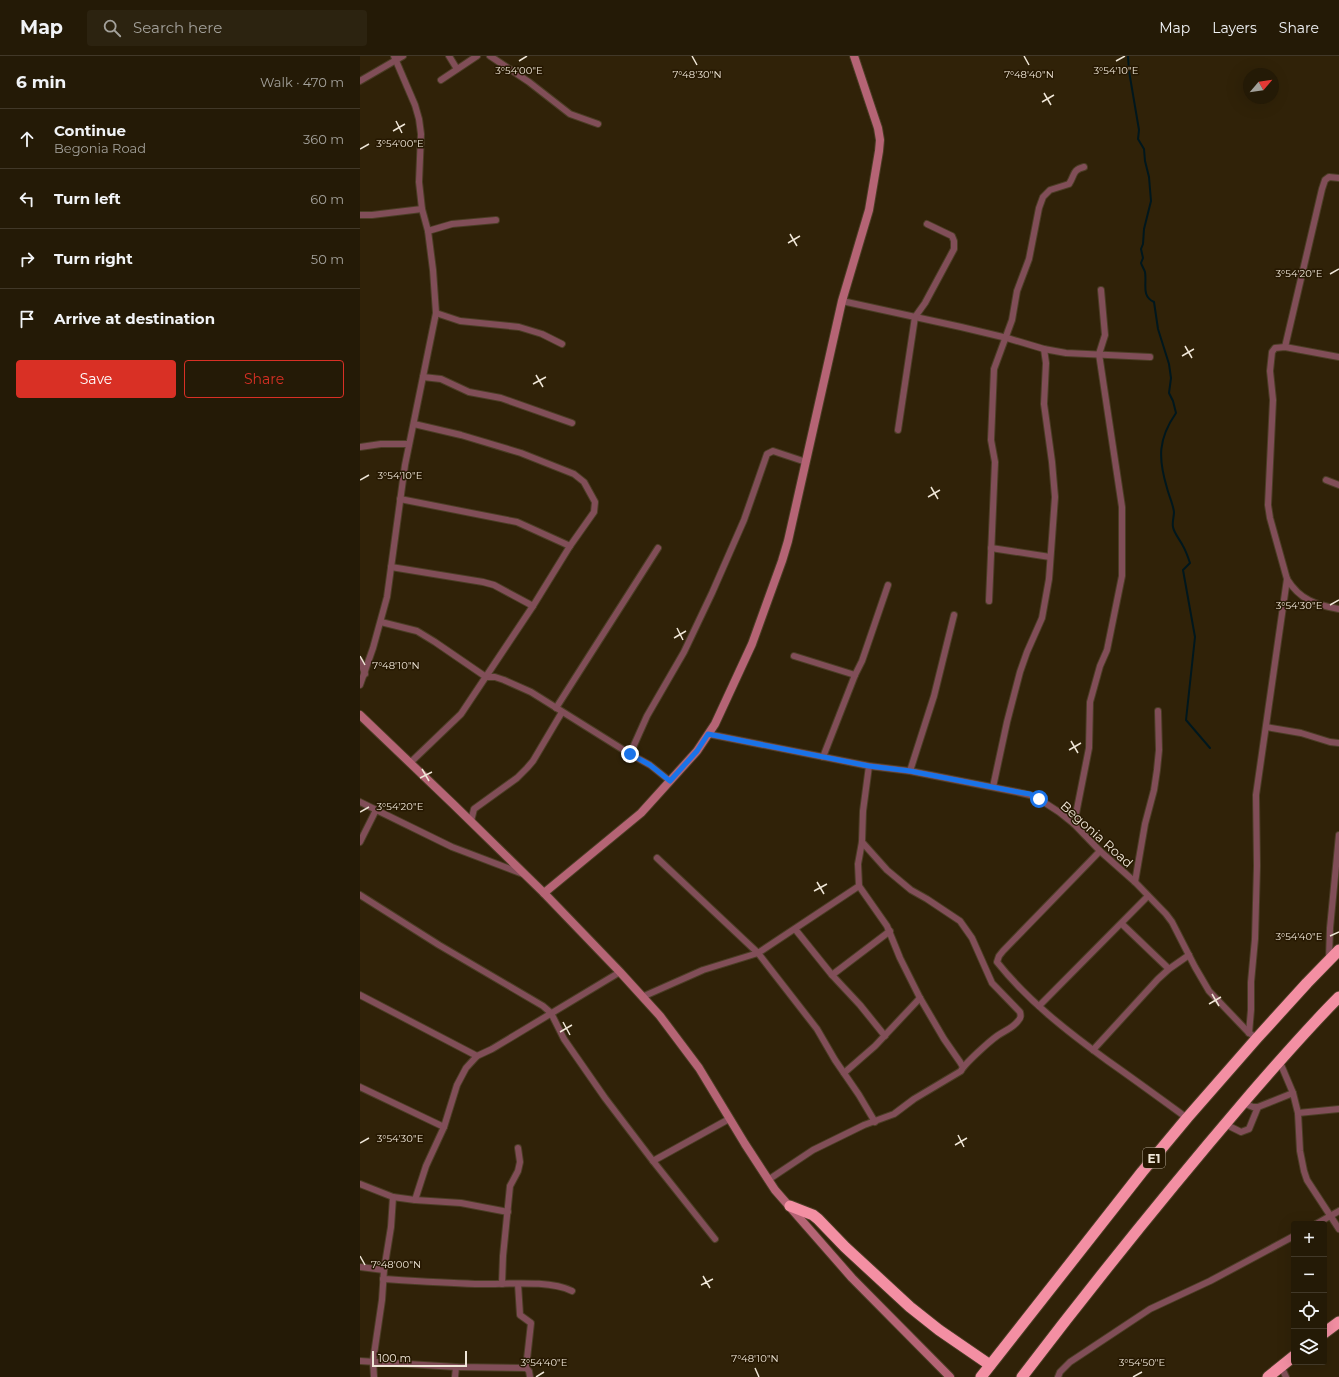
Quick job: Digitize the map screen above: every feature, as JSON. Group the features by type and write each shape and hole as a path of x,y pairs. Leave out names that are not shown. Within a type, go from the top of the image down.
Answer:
{"highway":[{"name":"E1","path":"981,1377 1137,1178 1253,1035 1339,950"},
{"name":"E1","path":"1022,1377 1224,1124 1279,1060 1339,997"},
{"path":"790,1206 813,1215 910,1308 990,1365"},
{"path":"1327,1331 1339,1322"},
{"path":"1268,1377 1291,1358"}],"street":[{"path":"360,82 395,59 404,56"},
{"path":"449,56 457,69"},
{"path":"441,80 477,56"},
{"path":"490,56 530,82 558,106 570,114 598,124"},
{"path":"544,893 641,813 697,751 715,724 752,644 782,561 842,301 869,210 879,146 878,128 854,56"},
{"path":"360,685 365,674 381,622 387,597 409,444 436,313 434,270 428,231 422,209 419,182 421,134 419,119 415,105 395,59"},
{"path":"989,602 995,462 991,440 994,369 1012,320 1017,291 1029,259 1038,208 1042,197 1050,190 1068,184 1074,172 1078,168 1084,167"},
{"path":"1285,347 1322,189 1325,180 1329,177 1339,178"},
{"path":"360,215 422,209"},
{"path":"428,231 452,224 496,220"},
{"path":"898,430 915,317 925,303 954,249 954,241 952,236 927,224"},
{"path":"1074,824 1089,748 1090,702 1100,666 1107,650 1122,576 1122,507 1099,354 1105,335 1101,290"},
{"path":"842,301 1006,338 1044,349 1066,353 1150,357"},
{"path":"436,313 460,321 519,327 542,334 562,344"},
{"path":"1339,358 1285,347 1275,348 1272,352 1270,371 1273,400 1268,505 1270,518 1287,579 1292,588 1308,601 1339,609"},
{"path":"993,787 1007,722 1020,672 1042,618 1049,579 1054,497 1052,462 1044,404 1046,363 1044,349"},
{"path":"423,377 441,379 469,392 501,398 572,423"},
{"path":"410,763 461,714 533,606 570,546 594,512 595,507 595,502 584,482 580,478 521,453 461,435 414,424"},
{"path":"360,447 381,444 409,444"},
{"path":"630,754 647,716 684,652 712,593 744,520 767,454 773,451 806,462"},
{"path":"1326,480 1339,485"},
{"path":"400,500 517,522 570,546"},
{"path":"556,708 658,548"},
{"path":"992,548 1050,557"},
{"path":"391,567 483,582 533,606"},
{"path":"1253,1035 1251,982 1257,874 1256,795 1287,579"},
{"path":"824,757 855,675 862,661 888,585"},
{"path":"910,771 934,696 954,615"},
{"path":"381,622 417,632 486,677 495,677 504,680 531,692 650,765 670,781"},
{"path":"794,656 855,675"},
{"path":"360,661 365,674"},
{"path":"1135,882 1145,824 1154,790 1157,770 1159,750 1158,711"},
{"path":"471,821 474,809 517,778 533,761 562,712"},
{"path":"360,715 525,874 620,972 683,1046 699,1068 729,1119 768,1180 852,1278 950,1377"},
{"path":"1266,727 1300,733 1330,742 1339,742"},
{"name":"Begonia Road","path":"708,734 869,766 910,771 1030,794 1059,812 1074,824 1100,851 1135,882 1148,896 1172,922 1209,991 1253,1035"},
{"path":"869,766 863,811 862,842 858,864 860,886 890,931 900,958 920,998 944,1039 963,1067"},
{"path":"360,802 452,847 525,874"},
{"path":"360,842 376,810"},
{"path":"1329,960 1330,928 1339,835"},
{"path":"768,1180 813,1150 864,1125 894,1114 914,1099 961,1071 963,1067 987,1043 1008,1029 1019,1020 1021,1016 1020,1012 992,983 972,938 960,921 911,890 887,870 862,842"},
{"path":"1100,851 1003,951 997,962 1011,980 1039,1006 1093,1050 1187,1118"},
{"path":"657,858 758,953 817,1029 875,1122"},
{"path":"642,997 703,970 758,953 860,886"},
{"path":"360,895 439,945 539,1002 551,1013 564,1039 600,1091 715,1239"},
{"path":"1039,1006 1122,924 1148,896"},
{"path":"1122,924 1169,969"},
{"path":"795,929 832,975 860,1005 885,1036"},
{"path":"832,975 890,931"},
{"path":"1093,1050 1169,969 1189,955"},
{"path":"415,1200 426,1166 444,1127 457,1085 466,1068 477,1056 492,1049 620,972"},
{"path":"360,995 477,1056"},
{"path":"844,1073 875,1046 920,998"},
{"path":"1279,1060 1293,1093 1298,1113 1300,1151 1307,1180 1339,1229"},
{"path":"360,1087 444,1127"},
{"path":"1243,1103 1253,1107 1258,1107 1293,1093"},
{"path":"1224,1124 1241,1132 1248,1129 1258,1107"},
{"path":"1298,1113 1339,1108"},
{"path":"653,1161 729,1119"},
{"path":"502,1284 503,1256 510,1186 518,1171 520,1162 518,1148"},
{"path":"360,1184 393,1197 461,1203 508,1212"},
{"path":"374,1377 374,1361 382,1300 384,1270 391,1228 393,1197"},
{"path":"1321,1221 1339,1211"},
{"path":"1058,1377 1060,1372 1070,1362 1150,1309 1210,1281 1291,1238"},
{"path":"360,1267 384,1270"},
{"path":"383,1279 476,1284 556,1285 572,1291"},
{"path":"518,1284 520,1315 531,1323 526,1368 529,1371 530,1377"},
{"path":"360,1361 456,1367 526,1368"},
{"path":"1281,1366 1286,1377"},
{"path":"455,1377 456,1367"}],"waterway":[{"path":"1128,56 1129,71 1139,130 1138,139 1144,149 1149,177 1151,201 1144,229 1143,244 1141,249 1143,258 1141,263 1145,272 1146,293 1147,296 1154,302 1158,329 1169,364 1171,378 1169,393 1176,413 1170,422 1163,440 1161,449 1162,467 1174,514 1174,529 1190,563 1183,570 1195,637 1186,720 1210,748"}],"route":[{"path":"630,754 650,765 670,781 697,751 708,734 885,769 910,771 1030,794 1039,799"}]}
